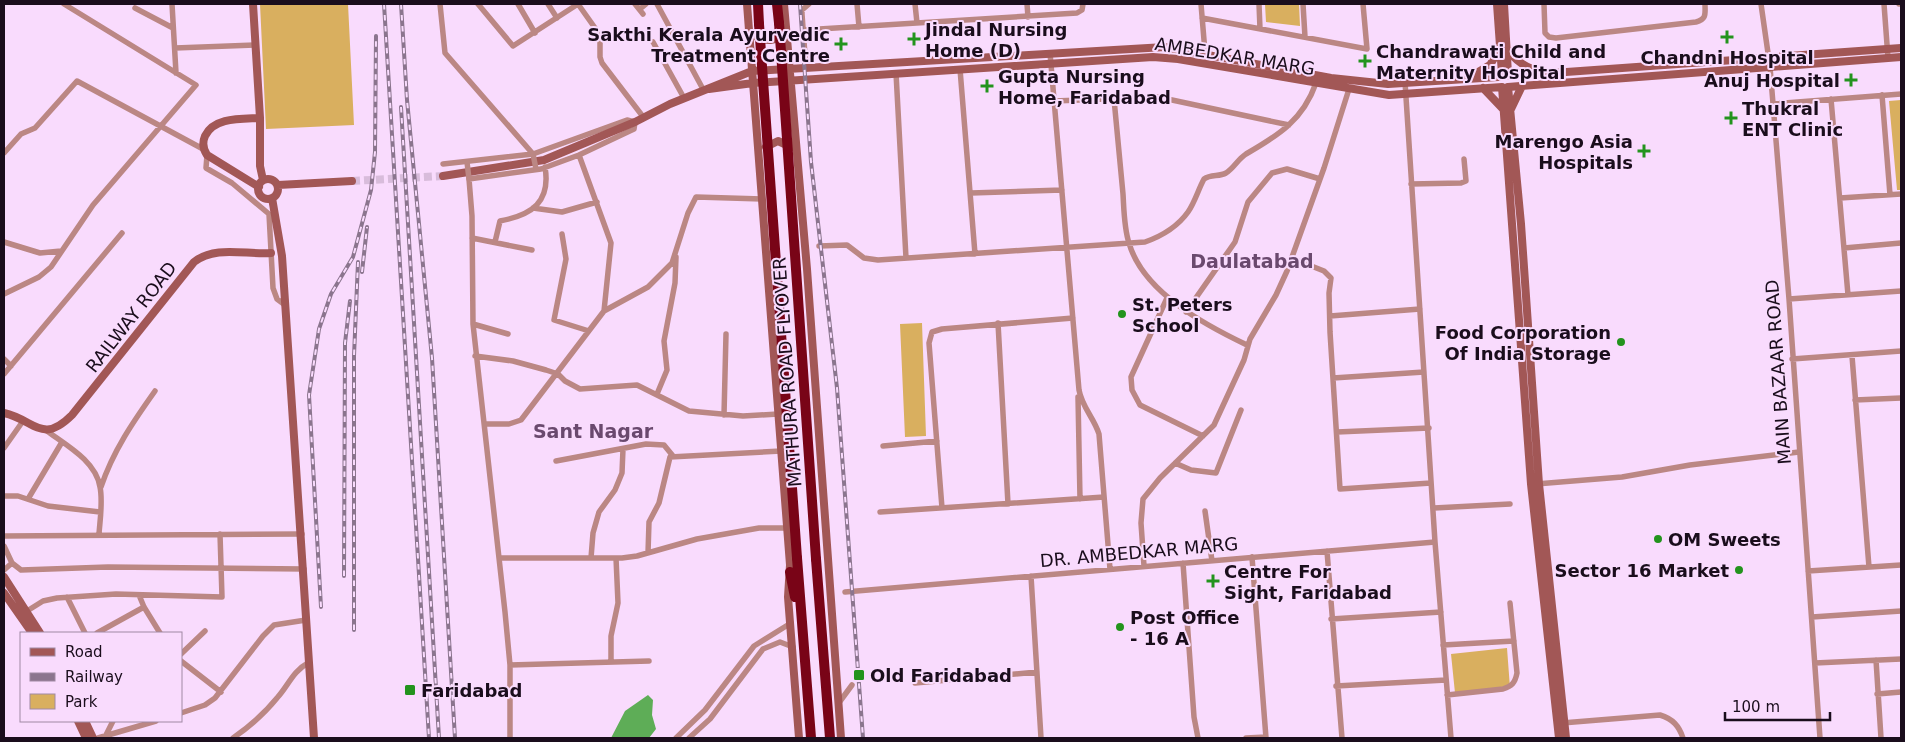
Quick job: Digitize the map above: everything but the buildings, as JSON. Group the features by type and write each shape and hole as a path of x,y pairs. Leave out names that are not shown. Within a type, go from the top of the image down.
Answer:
{"highway":[{"name":"MATHURA ROAD FLYOVER","path":"758,4 804,635"},
{"name":"MATHURA ROAD FLYOVER","path":"777,4 830,738"},
{"path":"790,572 804,635 812,738"}],"street":[{"path":"4,294 40,277 51,267 98,198 196,85 64,4"},
{"path":"172,4 176,73"},
{"path":"252,4 260,118 261,196 266,199 272,198 278,191 278,185"},
{"path":"440,4 445,53 533,154 536,169"},
{"path":"478,4 513,46 536,33 578,4 600,35 600,57 602,62 644,118"},
{"path":"518,4 536,33"},
{"path":"548,4 557,18"},
{"path":"639,9 646,4"},
{"path":"443,176 544,160 644,118 684,98 707,90 657,4"},
{"path":"748,4 787,528 799,738"},
{"path":"786,4 786,28 791,69"},
{"path":"786,4 841,738"},
{"path":"806,69 802,10 809,4"},
{"path":"857,4 858,27"},
{"path":"915,4 917,23"},
{"path":"1027,4 1028,17"},
{"path":"803,30 1028,17 1077,12 1082,10 1083,4"},
{"path":"1202,4 1206,64"},
{"path":"1259,4 1260,29"},
{"path":"1303,4 1305,38"},
{"path":"1202,18 1367,49 1363,4"},
{"path":"1497,4 1505,75 1512,82 1505,87"},
{"path":"1466,79 1490,65 1503,49 1504,4"},
{"path":"1544,4 1545,32 1550,37 1556,38 1696,22 1706,17 1705,4"},
{"name":"MAIN BAZAAR ROAD","path":"1761,4 1770,67 1789,299 1820,738"},
{"path":"1884,4 1888,58"},
{"path":"134,8 173,28"},
{"path":"749,30 765,41 782,36 786,28"},
{"path":"653,42 684,98"},
{"path":"174,48 255,45"},
{"name":"AMBEDKAR MARG","path":"707,90 752,71 1165,47 1331,78 1388,84 1505,75 1552,74 1901,48"},
{"path":"1503,49 1524,66 1552,74"},
{"path":"1050,53 1079,390 1081,402 1095,420 1099,434 1110,569"},
{"name":"AMBEDKAR MARG","path":"707,90 753,83 1153,57 1206,64 1389,95 1901,57"},
{"path":"960,69 976,254"},
{"path":"896,73 906,258"},
{"path":"1505,75 1498,83 1505,87"},
{"path":"4,153 21,134 35,128 77,81 90,90 162,125 261,184"},
{"path":"1405,82 1435,542 1451,738"},
{"path":"819,246 848,244 869,260 1145,242 1168,230 1188,211 1204,179 1228,172 1245,154 1289,125 1309,102 1316,83"},
{"path":"1507,111 1522,86"},
{"path":"1505,87 1521,224 1535,484 1561,723 1566,738"},
{"path":"1483,88 1492,94 1507,111"},
{"path":"1144,566 1141,523 1143,499 1146,493 1214,425 1220,415 1244,360 1247,345 1276,295 1291,258 1320,179 1349,89"},
{"path":"1773,104 1901,94"},
{"path":"1882,95 1890,195"},
{"path":"1054,101 1158,97 1289,125"},
{"path":"1114,99 1129,244 1136,260 1168,298 1186,312 1247,345"},
{"path":"1832,99 1848,295"},
{"path":"260,118 216,124 209,128 204,140 206,168 232,183 269,214 274,293 277,299 286,305"},
{"path":"442,164 533,154 627,120 634,122"},
{"path":"469,178 545,167 578,155 628,132 634,128 634,122"},
{"path":"758,152 770,143 778,141 797,150"},
{"path":"578,155 611,243 604,311"},
{"path":"1411,184 1462,183 1466,180 1464,159"},
{"path":"467,162 472,238 475,356 485,424 510,665 510,738"},
{"path":"495,242 500,221 511,219 533,208 545,194 548,183 545,167"},
{"path":"1186,312 1235,242 1241,228 1245,209 1264,180 1272,173 1287,169 1320,179"},
{"path":"261,184 271,179 278,185 352,180"},
{"path":"971,193 1062,190"},
{"path":"1840,198 1901,194"},
{"path":"485,424 509,424 521,420 558,374 604,311 655,281 672,263 688,213 696,197 762,199"},
{"path":"272,198 282,256 286,305 314,738"},
{"path":"533,208 562,212 596,202"},
{"path":"4,374 122,233"},
{"path":"562,234 566,259 554,320 589,331"},
{"path":"472,238 532,250"},
{"path":"4,242 40,253 61,251"},
{"path":"1844,248 1901,244"},
{"name":"RAILWAY ROAD","path":"47,431 56,429 72,415 194,262 201,257 222,252 271,253"},
{"path":"657,394 667,370 664,342 675,283 676,254"},
{"path":"1291,258 1324,271 1330,276 1330,316 1340,489 1431,483"},
{"path":"1789,299 1901,291"},
{"path":"1168,298 1131,377 1132,390 1135,398 1145,408 1203,436"},
{"path":"1330,316 1420,309"},
{"path":"942,508 930,336 936,330 942,329 1073,318"},
{"path":"998,323 1008,504"},
{"path":"473,324 508,334"},
{"path":"724,415 726,334"},
{"path":"1792,360 1901,350"},
{"path":"475,356 513,361 558,374 565,381 580,388 637,385 689,411 724,415 778,414"},
{"path":"1852,356 1869,567"},
{"path":"4,359 11,366"},
{"path":"1333,378 1424,372"},
{"path":"1079,390 1077,428 1080,499"},
{"path":"99,534 101,487 110,461 132,422 156,391"},
{"path":"1855,400 1901,398"},
{"path":"1175,463 1200,472 1216,473 1241,410"},
{"path":"4,413 47,431 62,442 90,467 101,487"},
{"path":"4,448 23,421"},
{"path":"1337,432 1429,428"},
{"path":"883,446 937,441"},
{"path":"28,499 62,442"},
{"path":"556,461 658,444 664,445 673,456"},
{"path":"591,558 594,528 599,512 614,490 622,473 623,449"},
{"path":"648,553 649,522 659,503 668,460 673,456 780,450"},
{"path":"1535,484 1622,477 1690,465 1799,452"},
{"path":"4,496 28,499 48,506 100,512"},
{"path":"880,512 1104,497"},
{"path":"1434,508 1510,504"},
{"path":"1205,511 1212,561"},
{"path":"500,558 616,558 648,553 697,539 759,528 787,528"},
{"path":"27,611 43,601 67,597 139,595 222,597 220,534"},
{"path":"4,536 302,534"},
{"name":"DR. AMBEDKAR MARG","path":"845,592 1435,542"},
{"path":"4,546 12,563 21,570 108,567 304,569"},
{"path":"1327,551 1336,686 1342,738"},
{"path":"1246,738 1266,738 1252,557"},
{"path":"611,662 611,636 618,603 616,558"},
{"path":"4,570 12,563"},
{"path":"1183,563 1194,717 1198,738"},
{"path":"1808,572 1901,565"},
{"path":"1031,576 1040,738"},
{"path":"4,577 39,632"},
{"path":"4,593 31,632"},
{"path":"139,595 159,632"},
{"path":"67,597 84,632"},
{"path":"1447,695 1512,686 1517,673 1510,603"},
{"path":"99,632 144,607"},
{"path":"1812,617 1901,611"},
{"path":"1332,619 1441,612"},
{"path":"182,713 204,705 221,692 263,636 274,625 306,620"},
{"path":"676,738 705,710 754,646 791,623"},
{"path":"182,653 205,631"},
{"path":"1444,645 1514,641"},
{"path":"689,738 710,719 763,649 780,642 793,647"},
{"path":"1815,663 1901,659"},
{"path":"1876,660 1881,738"},
{"path":"510,665 649,661"},
{"path":"182,663 221,692"},
{"path":"233,738 262,714 277,698 294,674 308,663"},
{"path":"915,683 1037,672"},
{"path":"1336,686 1446,680"},
{"path":"838,704 852,685"},
{"path":"1877,694 1901,692"},
{"path":"1561,723 1660,715 1669,718 1675,723 1683,738"},
{"path":"78,722 86,738"},
{"path":"85,722 93,738"},
{"path":"106,736 113,722"},
{"path":"98,738 153,722"},
{"path":"1559,738 1561,723"}],"green space":[{"path":"260,4 348,4 354,125 266,129"},
{"path":"1265,4 1299,4 1300,26 1266,22"},
{"path":"1901,100 1901,190 1897,190 1889,101"},
{"path":"922,323 926,436 905,437 900,324"},
{"path":"1507,648 1510,688 1455,693 1451,654"}],"shaded area":[{"path":"648,695 653,700 652,715 656,729 649,738 611,738 625,711"}],"tunnel":[{"path":"352,181 443,176"}],"railway":[{"path":"384,4 429,738"},
{"path":"401,4 407,100 432,358 455,738"},
{"path":"800,4 811,162 837,388 863,738"},
{"path":"321,607 309,395 319,329 331,294 353,257 371,190 375,152 376,36"},
{"path":"401,107 439,738"},
{"path":"362,272 367,227"},
{"path":"354,630 354,356 358,262"},
{"path":"344,576 345,343 350,301"}],"place":[{"name":"Chandni Hospital","path":"1727,37"},
{"name":"Jindal Nursing Home (D)","path":"914,39"},
{"name":"Sakthi Kerala Ayurvedic Treatment Centre","path":"841,44"},
{"name":"Chandrawati Child and Maternity Hospital","path":"1365,61"},
{"name":"Anuj Hospital","path":"1851,80"},
{"name":"Gupta Nursing Home, Faridabad","path":"987,86"},
{"name":"Thukral ENT Clinic","path":"1731,118"},
{"name":"Marengo Asia Hospitals","path":"1644,151"},
{"name":"St. Peters School","path":"1122,314"},
{"name":"Food Corporation Of India Storage","path":"1621,342"},
{"name":"OM Sweets","path":"1658,539"},
{"name":"Sector 16 Market","path":"1739,570"},
{"name":"Centre For Sight, Faridabad","path":"1213,581"},
{"name":"Post Office - 16 A","path":"1120,627"},
{"name":"Old Faridabad","path":"859,675"},
{"name":"Faridabad","path":"410,690"}],"district":[{"name":"Daulatabad","path":"1252,261"},
{"name":"Sant Nagar","path":"593,431"}]}
